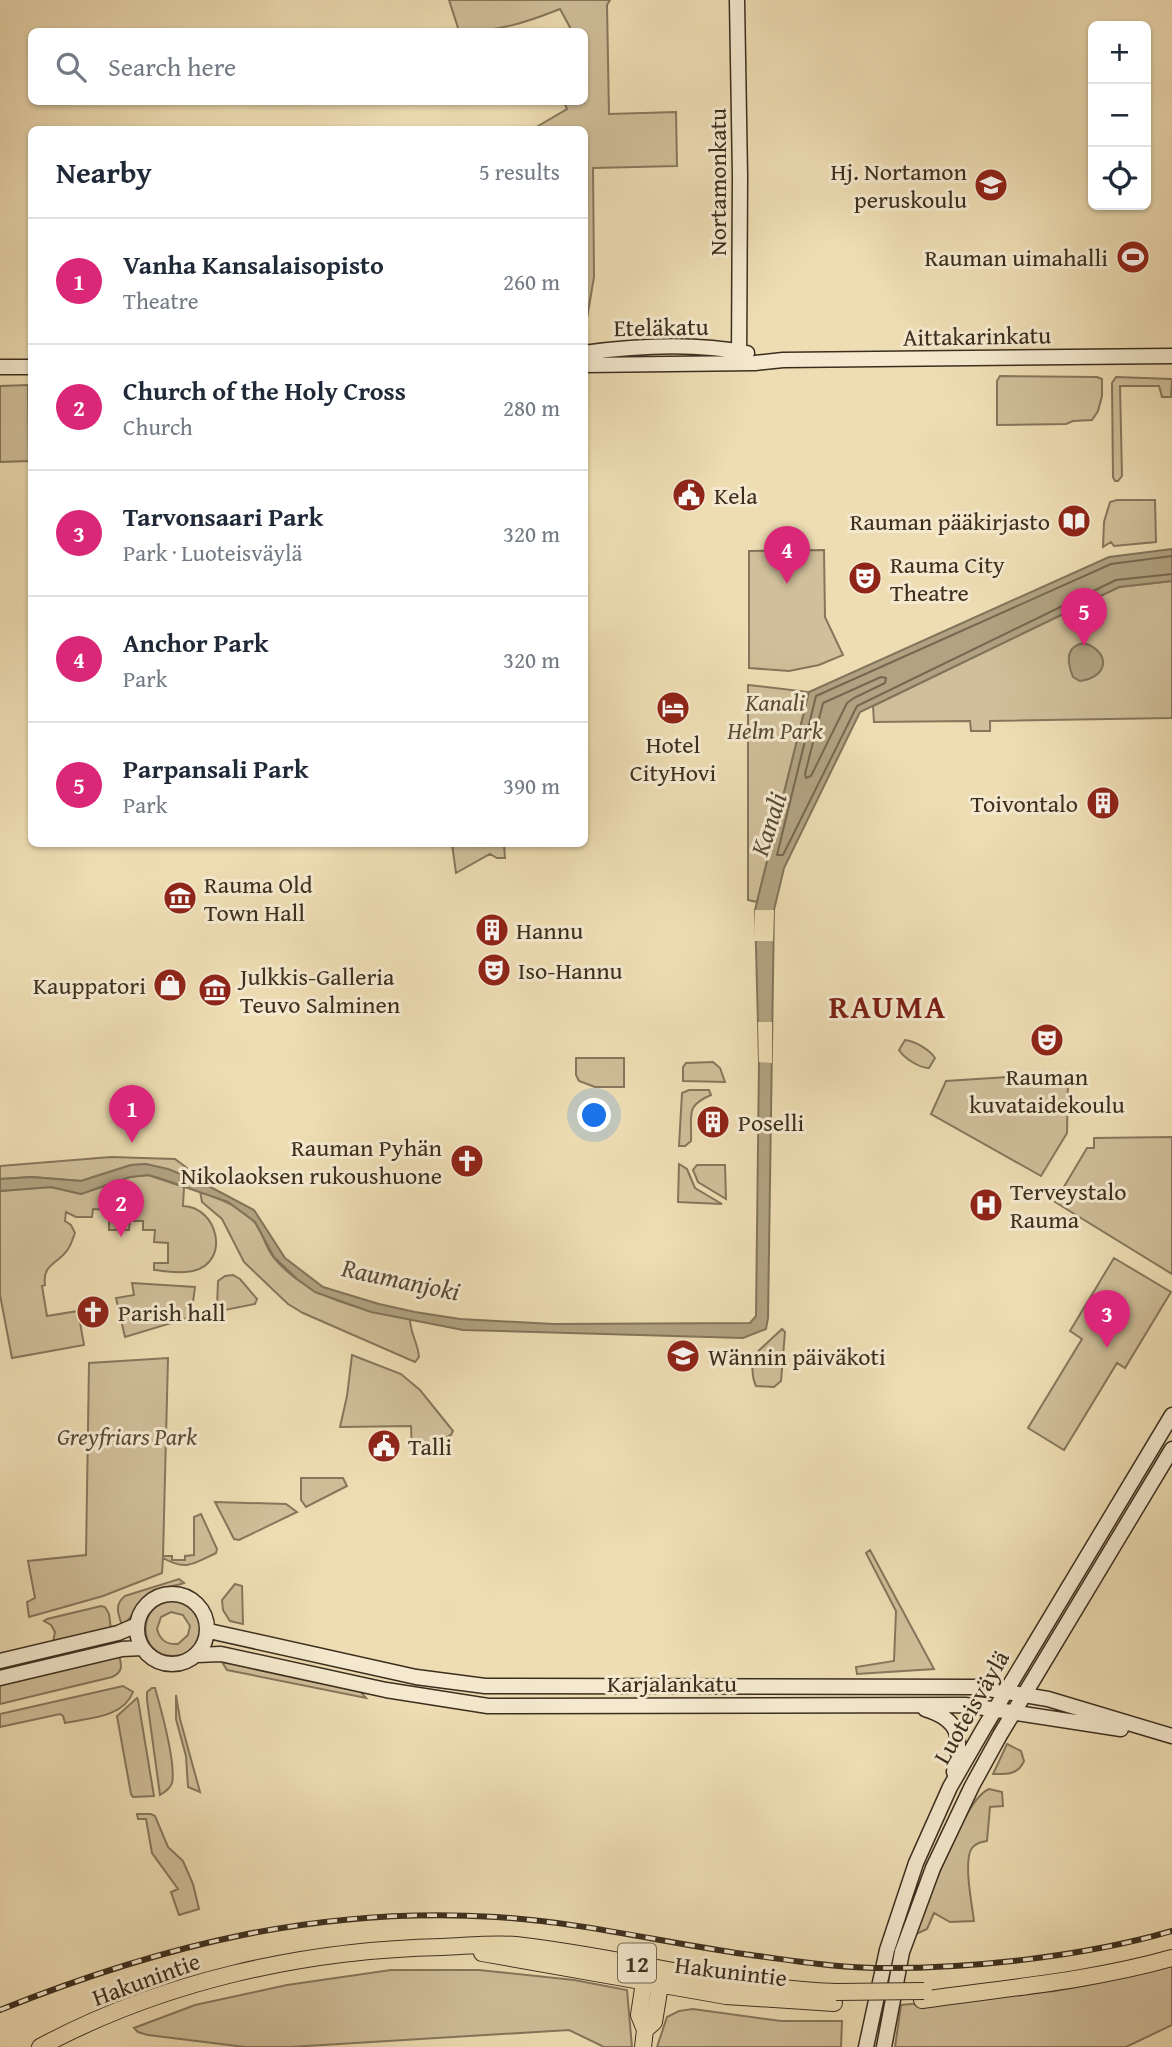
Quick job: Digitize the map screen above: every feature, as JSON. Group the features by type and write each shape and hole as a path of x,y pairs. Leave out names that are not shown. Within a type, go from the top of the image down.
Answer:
{"highway":[{"name":"Hakunintie","path":"40,2047 102,2018 207,1980 356,1952 512,1945 585,1954 835,1997"},
{"name":"Hakunintie","path":"438,1947 726,1996 923,1996 979,1992 1102,1974 1172,1958"},
{"path":"643,2047 645,2030 639,2015 657,1966"}],"main road":[{"name":"Nortamonkatu","path":"737,0 739,357"},
{"name":"Eteläkatu","path":"588,353 714,348 739,357"},
{"name":"Aittakarinkatu","path":"739,357 765,363 783,360 1172,356"},
{"name":"Eteläkatu","path":"588,365 739,357"},
{"path":"0,367 28,367"},
{"name":"Luoteisväylä","path":"866,2047 887,1950 916,1864 950,1787 1172,1415"},
{"name":"Luoteisväylä","path":"884,2047 902,1952 933,1868 972,1786 1024,1694 1172,1449"},
{"path":"182,1594 201,1607 209,1631 205,1645 198,1655 181,1663 169,1664 157,1661 142,1648 137,1637 137,1625 140,1614 148,1603 158,1597 182,1594"},
{"path":"0,1661 118,1633 137,1625"},
{"name":"Karjalankatu","path":"209,1631 416,1677 485,1686 976,1687 1048,1699 1172,1736"},
{"path":"0,1678 122,1649 142,1648"},
{"name":"Karjalankatu","path":"198,1655 221,1654 386,1690 488,1706 965,1705 1118,1729 1150,1731"},
{"path":"911,1705 946,1717 955,1729 958,1748 950,1787"}],"green space":[{"path":"449,0 610,0 607,5 609,114 676,112 677,166 593,168 594,277 588,312 588,126 538,126 567,109 565,105 588,105 588,28 570,28 560,9 511,26 458,28"},
{"path":"1000,376 1097,377 1102,379 1102,396 1098,411 1092,420 1066,424 997,425 997,381"},
{"path":"1116,377 1172,379 1171,397 1162,397 1159,386 1120,386 1122,476 1118,481 1113,477 1112,383"},
{"path":"28,385 28,461 0,462 0,386"},
{"path":"1155,500 1156,542 1114,546 1111,542 1103,547 1104,522 1110,502"},
{"path":"824,550 825,617 843,655 819,665 789,671 749,668 749,551"},
{"path":"1172,581 1172,718 990,721 990,731 971,731 970,721 874,722 873,706 1119,587"},
{"name":"Kanali Helm Park","path":"748,685 809,692 757,902 748,900"},
{"path":"452,847 504,847 505,858 490,854 456,873"},
{"path":"905,1040 918,1044 933,1055 935,1058 929,1068 916,1064 901,1053 899,1050"},
{"path":"576,1058 624,1058 624,1087 595,1087 579,1081 576,1075"},
{"path":"713,1062 720,1068 725,1082 683,1081 683,1067 686,1063"},
{"path":"1008,1077 1068,1078 1067,1133 1041,1176 931,1114 946,1081"},
{"path":"689,1090 709,1090 711,1095 694,1107 691,1117 691,1141 685,1146 679,1146 682,1093"},
{"path":"1172,1137 1172,1274 1055,1202 1087,1148 1094,1148 1094,1138"},
{"path":"111,1157 175,1159 187,1168 187,1177 146,1164 131,1165 81,1181 32,1177 0,1179 0,1166"},
{"path":"679,1164 687,1169 695,1188 722,1204 678,1202"},
{"path":"697,1165 725,1165 726,1199 698,1182 693,1170"},
{"path":"148,1175 184,1187 183,1206 205,1215 212,1225 216,1247 212,1257 205,1266 193,1271 154,1270 154,1263 168,1263 168,1243 154,1242 155,1230 143,1230 143,1221 130,1221 129,1230 109,1230 109,1210 93,1209 92,1217 76,1217 66,1212 65,1221 75,1233 70,1246 46,1272 45,1285 42,1286 47,1316 78,1311 84,1345 12,1358 0,1295 0,1191 51,1187 81,1194 130,1177"},
{"path":"200,1191 231,1204 251,1218 274,1258 302,1283 336,1300 410,1319 419,1357 415,1362 288,1304 244,1262 222,1219 202,1202"},
{"path":"1114,1258 1171,1292 1125,1368 1117,1363 1064,1450 1028,1428 1082,1339 1070,1331"},
{"path":"233,1275 240,1279 257,1299 255,1304 220,1311 217,1307 218,1281"},
{"path":"132,1283 195,1287 191,1317 125,1337 116,1298 134,1295"},
{"path":"782,1329 785,1332 781,1381 774,1387 756,1386 752,1370 755,1354"},
{"path":"352,1355 401,1374 420,1390 453,1431 451,1435 412,1455 411,1426 340,1427"},
{"name":"Greyfriars Park","path":"168,1358 163,1556 172,1556 172,1560 185,1560 185,1556 194,1555 194,1517 201,1514 217,1549 216,1553 184,1565 163,1558 162,1573 103,1596 29,1617 27,1602 35,1598 28,1561 86,1555 89,1363"},
{"path":"301,1478 343,1478 347,1486 306,1507 301,1500"},
{"path":"215,1502 286,1504 297,1512 239,1540 234,1539"},
{"path":"870,1550 934,1669 857,1674 856,1667 894,1661 896,1611 866,1553"},
{"path":"179,1579 184,1583 147,1595 129,1620 122,1625 118,1606 125,1596"},
{"path":"235,1584 242,1586 243,1624 230,1621 223,1610 222,1600"},
{"path":"174,1600 186,1605 199,1621 198,1641 193,1649 184,1654 172,1656 160,1653 147,1639 147,1619 162,1603","holes":["171,1612 183,1615 190,1626 188,1635 178,1644 164,1641 157,1629 161,1617"]},
{"path":"105,1607 109,1614 111,1629 53,1642 55,1632 51,1625 44,1621"},
{"path":"119,1655 121,1668 112,1677 0,1704 0,1683"},
{"path":"222,1662 360,1691 366,1698 227,1670"},
{"path":"123,1686 133,1692 128,1701 104,1715 65,1723 60,1714 0,1727 0,1714"},
{"path":"155,1688 161,1709 173,1774 169,1789 160,1795 147,1700 147,1692"},
{"path":"176,1695 200,1792 188,1787 186,1756 176,1719"},
{"path":"137,1698 154,1796 133,1797 131,1794 117,1716"},
{"path":"1007,1744 1021,1751 1024,1761 1022,1766 1007,1774 993,1774"},
{"path":"989,1789 1002,1792 1003,1806 990,1807 987,1841 975,1845 969,1854 969,1883 974,1921 950,1922 934,1913 927,1929 916,1934 957,1832 979,1797"},
{"path":"137,1814 155,1816 168,1847 183,1861 193,1884 199,1909 179,1915 171,1892 178,1889 152,1853 146,1819 138,1819"},
{"path":"1172,1964 1172,2025 1126,2047 895,2047 901,2005 1055,1991"},
{"path":"391,1970 479,1970 574,1980 627,1990 632,2047 604,2047 569,2030 290,2047 245,2047 148,2035 134,2028 195,2005 287,1985"},
{"path":"693,2009 781,2021 842,2021 841,2047 657,2047 667,2017 679,2011"}],"water":[{"path":"1172,549 1172,581 1119,587 860,712 784,868 774,910 766,1329 743,1338 463,1330 371,1312 315,1292 274,1257 255,1222 228,1202 159,1178 148,1175 130,1177 81,1194 51,1187 0,1191 0,1179 32,1177 81,1181 131,1165 146,1164 201,1182 254,1210 285,1258 323,1287 379,1304 460,1319 553,1324 750,1323 756,1316 759,1062 755,910 809,692 1109,557"},
{"path":"1084,643 1099,652 1103,664 1097,675 1080,681 1073,677 1069,656 1073,647"}],"pier":[{"path":"755,910 774,910 773,941 754,941"},
{"path":"758,1022 772,1022 772,1063 759,1062"}],"railway":[{"path":"0,2010 121,1966 182,1949 304,1924 367,1918 431,1915 527,1920 777,1959 875,1968 1025,1960 1101,1948 1172,1931"}],"place":[{"name":"Hj. Nortamon peruskoulu","path":"991,185"},
{"name":"Rauman uimahalli","path":"1133,257"},
{"name":"Kela","path":"689,495"},
{"name":"Rauman pääkirjasto","path":"1074,521"},
{"name":"Rauma City Theatre","path":"865,578"},
{"name":"Anchor Park","path":"787,584"},
{"name":"Parpansali Park","path":"1084,646"},
{"name":"Hotel CityHovi","path":"673,708"},
{"name":"Toivontalo","path":"1103,803"},
{"name":"Rauma Old Town Hall","path":"180,898"},
{"name":"Hannu","path":"492,930"},
{"name":"Iso-Hannu","path":"494,970"},
{"name":"Kauppatori","path":"170,985"},
{"name":"Julkkis-Galleria Teuvo Salminen","path":"215,990"},
{"name":"Rauman kuvataidekoulu","path":"1047,1040"},
{"name":"Poselli","path":"713,1122"},
{"name":"Vanha Kansalaisopisto","path":"132,1143"},
{"name":"Rauman Pyhän Nikolaoksen rukoushuone","path":"467,1161"},
{"name":"Terveystalo Rauma","path":"986,1205"},
{"name":"Church of the Holy Cross","path":"121,1237"},
{"name":"Parish hall","path":"93,1312"},
{"name":"Tarvonsaari Park","path":"1107,1348"},
{"name":"Wännin päiväkoti","path":"683,1356"},
{"name":"Talli","path":"384,1446"}],"district":[{"name":"RAUMA","path":"888,1006"}],"water label":[{"name":"Kanali","path":"768,824"},
{"name":"Raumanjoki","path":"401,1279"}]}
